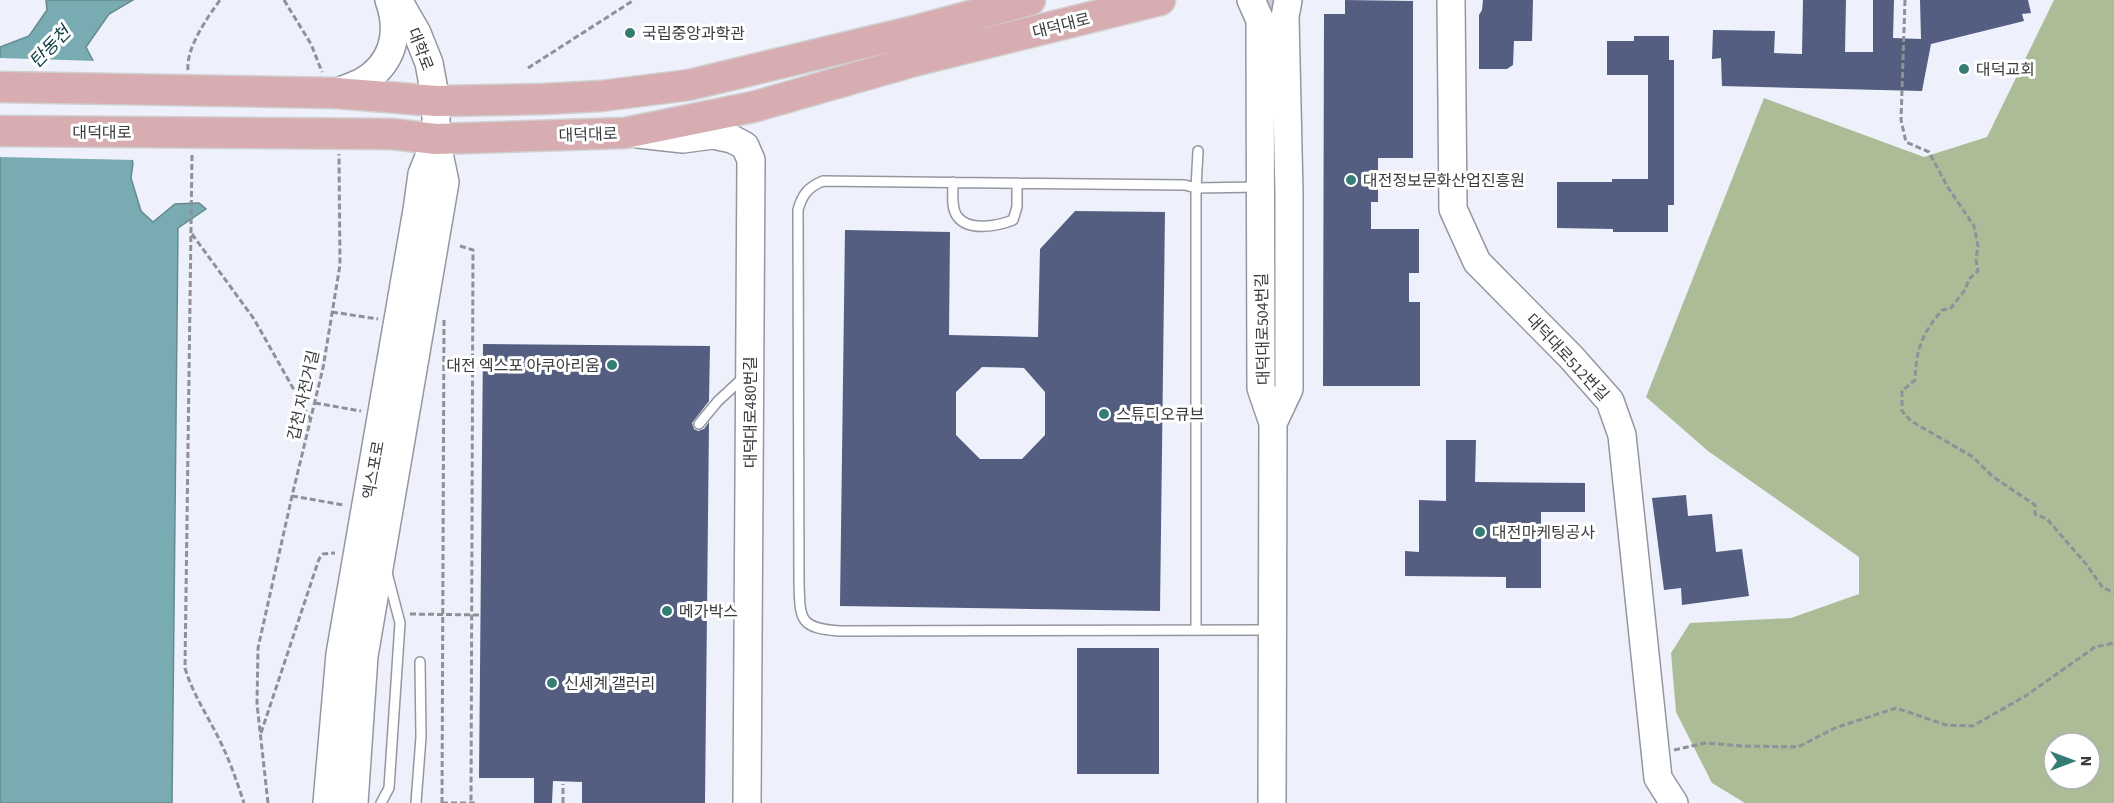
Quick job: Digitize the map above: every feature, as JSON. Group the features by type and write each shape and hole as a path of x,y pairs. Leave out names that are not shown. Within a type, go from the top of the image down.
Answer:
{"main road":[{"name":"대덕대로","path":"0,87 330,86 394,97 436,100 590,97 689,85 907,33 1030,0"},
{"name":"대덕대로","path":"0,131 392,134 436,140 625,133 753,107 914,62 1160,0"}],"street":[{"path":"330,86 362,81 379,69 390,54 395,32 389,0"},
{"name":"대학로","path":"398,0 417,33 429,63 436,100"},
{"name":"대덕대로504번길","path":"1251,0 1260,20 1273,144 1260,187 1261,388 1273,423 1272,803"},
{"path":"1273,423 1273,144 1288,0"},
{"name":"대덕대로512번길","path":"1451,0 1453,209 1477,262 1571,357 1610,401 1622,435 1658,778 1674,803"},
{"name":"엑스포로","path":"354,803 364,656 445,182 436,140 436,100"},
{"name":"대덕대로480번길","path":"625,133 683,139 713,135 732,139 745,146 751,160 747,803"},
{"name":"엑스포로","path":"327,803 340,654 422,174 436,140"}],"lane":[{"path":"1196,630 1196,188 1198,151"},
{"path":"1260,187 1196,188 1185,185 823,181 808,189 801,199 798,210 799,582 800,612 811,627 822,630 1272,630"},
{"path":"953,182 953,202 956,215 963,222 971,225 1001,225 1013,220 1017,207 1017,183"},
{"path":"699,424 713,407 750,372"},
{"path":"381,555 400,622 389,788 381,803"},
{"path":"416,803 421,737 420,662"}],"path":[{"path":"284,0 311,44 330,86"},
{"path":"528,68 634,0"},
{"path":"1905,0 1901,120 1906,142 1929,152 1947,186 1974,226 1978,246 1976,260 1978,271 1969,279 1965,290 1950,309 1942,310 1923,334 1915,380 1902,392 1902,411 1911,421 1973,456 1992,476 2035,505 2035,514 2047,519 2086,564 2103,588 2114,592"},
{"name":"갑천 자전거길","path":"268,803 257,704 258,648 323,368 340,265 339,154"},
{"path":"192,194 185,668 191,689 220,741 236,777 244,803"},
{"path":"191,233 254,319 311,420"},
{"path":"460,246 473,250 471,803"},
{"path":"332,312 378,319"},
{"path":"444,312 442,803 477,803"},
{"path":"315,404 361,411"},
{"path":"292,496 344,505"},
{"path":"261,735 319,559 323,554 335,553"},
{"path":"410,614 481,615"},
{"path":"1656,755 1705,743 1797,747 1835,728 1896,708 1946,725 1973,726 2027,695 2095,647 2114,643"},
{"path":"562,803 563,784"}],"green space":[{"path":"2054,0 2114,0 2114,803 1745,803 1712,783 1676,712 1671,653 1690,623 1791,618 1859,594 1859,557 1708,451 1646,397 1764,98 1924,157 1987,137"}],"water":[{"name":"탄동천","path":"46,0 133,0 109,14 86,47 115,103 133,163 131,178 141,211 153,222 175,204 199,203 206,209 178,228 172,803 0,803 0,47 29,36 47,10"}],"pier":[{"path":"0,58 97,61 118,102 135,160 0,157"}],"building":[{"name":"대전정보문화산업진흥원","path":"1345,0 1413,1 1413,158 1378,158 1378,202 1371,202 1371,229 1419,229 1419,273 1409,273 1409,302 1420,302 1420,386 1323,386 1324,14 1345,14"},
{"path":"1483,0 1533,0 1532,41 1514,41 1513,65 1507,69 1479,69 1479,15"},
{"path":"1803,0 1846,0 1845,52 1873,52 1873,0 1894,0 1893,38 1921,39 1920,0 2028,0 2031,13 2022,14 2024,21 1931,44 1922,91 1722,86 1721,58 1712,59 1713,30 1775,31 1774,53 1802,54"},
{"path":"1634,36 1669,36 1669,60 1674,60 1674,205 1668,205 1668,232 1613,232 1613,229 1557,228 1557,182 1612,182 1612,179 1648,179 1648,75 1607,75 1607,41 1634,41"},
{"name":"스튜디오큐브","path":"1075,211 1165,212 1160,611 840,606 845,230 950,232 949,335 1038,337 1040,249","holes":["982,367 1024,368 1045,392 1045,435 1022,459 980,459 956,435 956,392"]},
{"path":"483,344 710,346 709,401 692,423 694,429 698,431 704,429 709,422 705,803 582,803 582,782 553,781 552,803 534,803 534,778 479,778"},
{"name":"대전마케팅공사","path":"1446,440 1476,440 1475,482 1585,483 1585,512 1541,512 1541,588 1506,588 1506,577 1405,576 1405,551 1419,552 1419,500 1446,501"},
{"path":"1686,495 1688,516 1712,514 1716,552 1742,549 1749,596 1682,605 1681,588 1664,590 1652,498"},
{"path":"1077,648 1159,648 1159,774 1077,774"}],"tunnel":[{"path":"1271,0 1271,46"}],"place":[{"name":"국립중앙과학관","path":"630,33"},
{"name":"대덕교회","path":"1964,69"},
{"name":"대전정보문화산업진흥원","path":"1351,180"},
{"name":"대전 엑스포 아쿠아리움","path":"612,365"},
{"name":"스튜디오큐브","path":"1104,414"},
{"name":"대전마케팅공사","path":"1480,532"},
{"name":"메가박스","path":"667,611"},
{"name":"신세계 갤러리","path":"552,683"}]}
